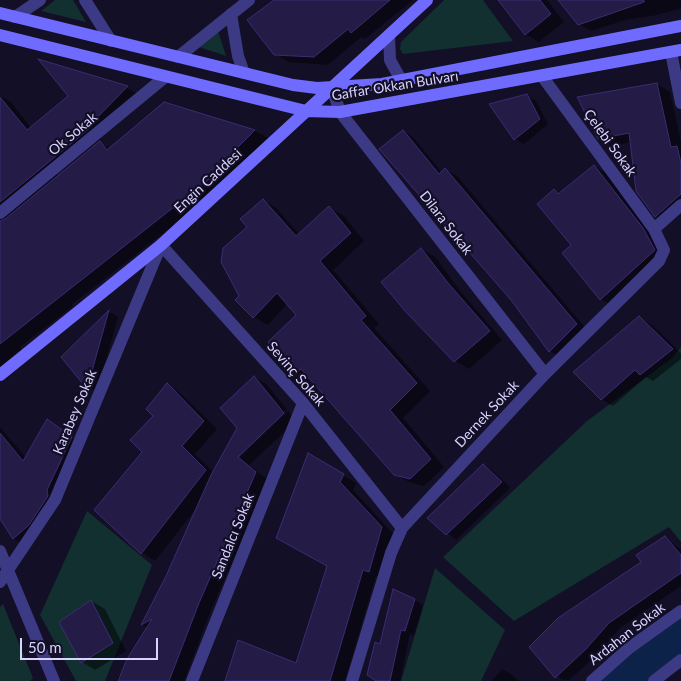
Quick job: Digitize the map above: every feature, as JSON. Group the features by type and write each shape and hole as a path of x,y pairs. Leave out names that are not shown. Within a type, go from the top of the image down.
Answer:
{"main road":[{"name":"Engin Caddesi","path":"0,374 161,244 427,0"},
{"name":"Gaffar Okkan Bulvarı","path":"0,13 293,85 332,88 401,80 681,26"},
{"name":"Gaffar Okkan Bulvarı","path":"0,35 306,111 340,112 676,51"}],"street":[{"path":"15,17 40,0"},
{"path":"85,0 111,41"},
{"path":"178,57 249,0"},
{"path":"231,14 238,56 244,73"},
{"path":"389,35 390,60 401,80"},
{"path":"676,51 681,103"},
{"name":"Çelebi Sokak","path":"542,76 654,229"},
{"name":"Ok Sokak","path":"0,214 165,77"},
{"name":"Dilara Sokak","path":"332,88 340,112 545,374"},
{"path":"654,229 681,205"},
{"name":"Dernek Sokak","path":"352,681 391,553 402,528 545,374 663,256 664,250 654,229"},
{"name":"Sevinç Sokak","path":"161,244 303,403 402,528"},
{"name":"Karabey Sokak","path":"0,582 55,500 161,244"},
{"name":"Sandalcı Sokak","path":"192,681 303,403"},
{"path":"0,551 53,680"},
{"name":"Ardahan Sokak","path":"592,681 629,648 681,611"},
{"path":"654,681 681,660"}],"green space":[{"path":"55,0 73,0 86,22 41,11"},
{"path":"444,0 483,0 513,41 403,54 400,49 401,42"},
{"path":"218,31 226,56 199,47"},
{"path":"681,347 681,542 669,527 514,621 443,557 587,421 672,358"},
{"path":"87,511 152,565 105,681 76,681 40,615"},
{"path":"435,568 505,630 481,681 401,681"},
{"path":"3,604 33,678 30,681 0,681 0,607"}],"water":[{"path":"681,611 681,661 654,681 592,681"}],"building":[{"path":"274,0 390,0 351,33 348,29 314,57 274,55 247,20"},
{"path":"498,0 540,0 551,14 525,35"},
{"path":"558,0 644,0 644,2 578,25"},
{"path":"38,59 128,86 88,127 89,129 0,202 0,97 27,130 68,96"},
{"path":"657,83 671,147 677,146 681,163 681,194 655,217 636,191 629,133 598,139 577,97"},
{"path":"527,94 540,119 514,140 489,104"},
{"path":"164,102 255,130 210,175 212,177 0,344 0,221 5,219 100,141 107,150"},
{"path":"403,130 439,174 445,168 577,324 549,352 511,300 379,149"},
{"path":"594,165 643,228 655,250 600,300 562,253 571,245 537,204 554,189 558,194"},
{"path":"263,199 296,236 329,206 351,233 320,261 366,316 361,320 417,383 390,410 431,459 410,479 394,475 301,369 296,373 268,342 296,315 277,293 253,318 235,300 239,296 221,262 223,248 247,227 240,219"},
{"path":"421,248 448,283 490,331 454,362 405,311 381,282"},
{"path":"109,310 87,389 61,357"},
{"path":"639,316 673,349 640,375 635,370 601,400 573,372"},
{"path":"254,376 284,413 238,457 256,472 199,603 169,681 118,681 127,659 152,619 141,625 166,576 211,475 237,428 220,408"},
{"path":"167,383 204,421 182,446 206,470 141,554 94,510 142,452 130,440 153,416 146,409"},
{"path":"47,419 72,437 47,490 48,496 29,525 13,539 0,519 0,433 23,461"},
{"path":"308,453 344,474 340,482 382,527 369,572 363,570 330,681 225,681 238,640 296,663 327,566 276,538"},
{"path":"483,464 502,482 446,535 427,518"},
{"path":"665,536 681,555 681,573 609,623 586,649 555,678 529,647 558,618 641,562 636,555"},
{"path":"393,589 415,599 405,631 401,630 390,681 376,681 367,675 375,642 380,644"},
{"path":"91,600 113,643 81,663 59,622"}]}
